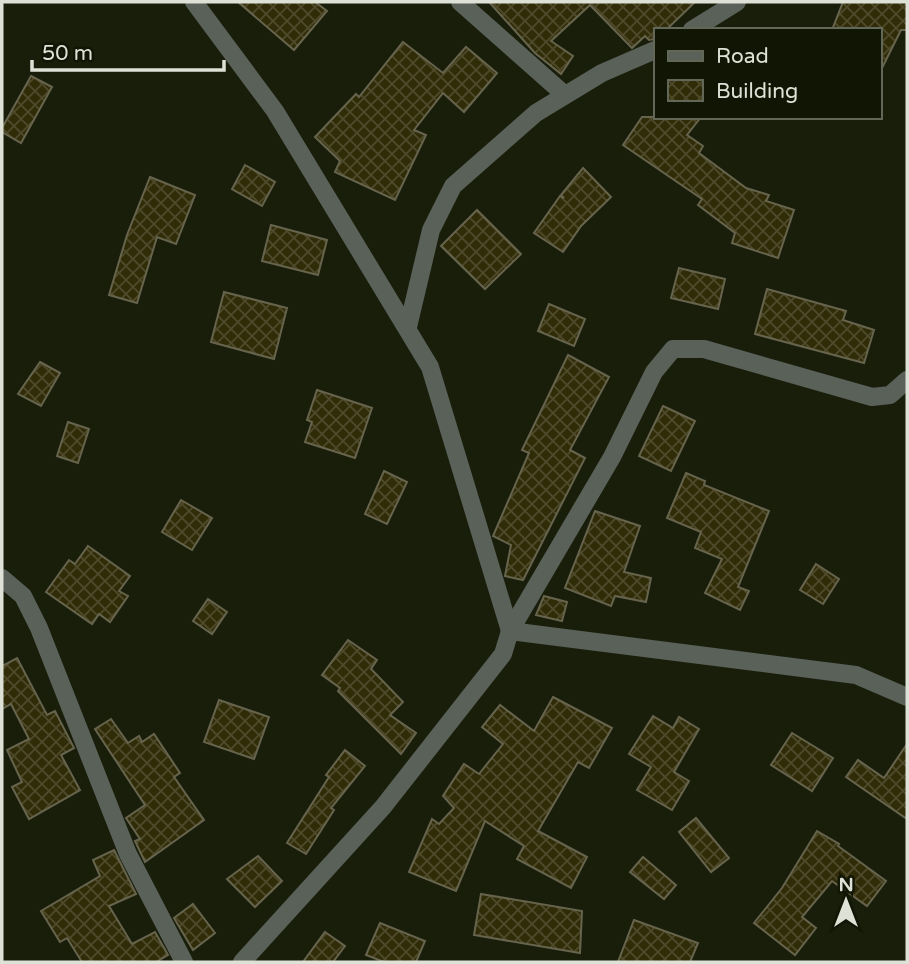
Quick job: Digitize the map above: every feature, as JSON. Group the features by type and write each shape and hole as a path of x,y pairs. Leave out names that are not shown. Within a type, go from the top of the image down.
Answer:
{"street":[{"path":"194,2 275,111 430,367 510,631"},
{"path":"460,2 565,95"},
{"path":"695,28 737,2"},
{"path":"408,327 431,230 453,186 536,113 602,73 654,50"},
{"path":"242,962 383,807 503,654 510,631 611,457 654,372 673,349 704,349 872,397 890,395 907,380"},
{"path":"2,578 23,597 39,628 128,854 184,962"},
{"path":"510,631 856,675 907,697"}],"building":[{"path":"238,2 315,2 327,11 294,50"},
{"path":"489,2 695,2 668,28 654,28 654,39 649,40 645,36 632,48 590,5 551,41 573,56 561,74 535,53"},
{"path":"843,2 907,2 907,30 901,30 881,70 881,28 833,28"},
{"path":"403,42 443,73 466,47 497,73 464,112 443,93 414,130 426,135 395,200 335,172 340,161 315,137 356,94 359,97"},
{"path":"31,76 52,87 21,143 2,132 2,128"},
{"path":"642,117 699,119 687,135 703,146 699,153 746,188 769,195 766,201 794,210 778,258 732,243 735,233 698,205 702,199 623,145"},
{"path":"245,165 275,182 262,206 232,189"},
{"path":"583,168 611,197 581,226 563,252 534,233 560,196 564,198 561,195"},
{"path":"150,177 195,195 176,244 157,237 137,303 109,295 127,235"},
{"path":"477,210 521,254 485,289 441,246"},
{"path":"271,225 327,240 318,275 262,261"},
{"path":"679,268 725,279 718,309 671,298"},
{"path":"767,289 846,311 843,320 874,330 864,363 755,334"},
{"path":"224,292 287,308 274,359 211,342"},
{"path":"549,304 585,319 574,346 538,331"},
{"path":"568,355 609,377 570,450 585,458 523,580 505,576 511,545 493,536 529,453 522,450"},
{"path":"40,362 60,373 41,406 18,394"},
{"path":"317,390 372,408 355,458 305,442 312,422 307,420"},
{"path":"663,406 695,421 671,471 639,456"},
{"path":"68,422 89,429 78,463 57,456"},
{"path":"384,471 407,482 387,524 365,514"},
{"path":"686,473 705,481 704,485 769,511 738,587 749,591 740,610 705,593 722,559 695,548 701,532 667,518"},
{"path":"181,500 212,518 192,550 162,532"},
{"path":"595,511 640,526 624,572 651,578 646,602 615,596 611,606 565,588"},
{"path":"88,546 130,576 119,591 128,596 110,622 99,614 92,624 46,592 69,560 75,564"},
{"path":"816,564 839,579 823,604 800,590"},
{"path":"544,596 567,602 562,621 536,615"},
{"path":"208,599 227,612 212,634 193,621"},
{"path":"348,640 377,660 371,669 403,702 390,715 416,733 401,754 338,691 340,688 322,675"},
{"path":"17,658 47,715 55,711 74,748 61,755 80,790 29,819 12,787 22,782 7,750 29,739 11,704 2,709 2,666"},
{"path":"553,697 612,728 589,768 578,762 538,831 587,857 571,888 517,859 524,846 485,821 456,891 409,872 432,819 439,824 454,808 443,796 464,764 479,774 503,744 482,727 500,705 534,731"},
{"path":"219,700 269,717 254,759 204,742"},
{"path":"653,716 673,728 679,717 699,729 674,772 689,781 672,810 637,790 651,767 629,754"},
{"path":"111,719 128,743 139,736 142,742 154,734 180,773 174,777 204,820 145,862 135,841 140,839 126,818 145,805 95,729"},
{"path":"792,733 833,758 812,791 771,765"},
{"path":"907,744 907,819 846,777 858,760 884,778"},
{"path":"345,750 365,766 331,808 334,810 306,854 287,843 329,777 326,775"},
{"path":"696,818 729,858 711,872 679,832"},
{"path":"817,831 839,844 838,846 886,881 867,906 832,881 802,917 816,928 795,955 754,923 782,888"},
{"path":"114,850 136,894 109,906 132,944 155,932 168,955 156,962 82,962 67,938 60,942 41,911 100,876 93,860"},
{"path":"258,856 282,881 255,907 227,879"},
{"path":"643,857 676,885 664,899 630,872"},
{"path":"481,894 582,911 580,953 474,935"},
{"path":"193,904 215,933 193,950 174,918"},
{"path":"634,920 698,943 690,962 618,962"},
{"path":"380,923 425,941 416,962 384,962 366,955"},
{"path":"325,932 345,946 333,962 303,962"}]}
